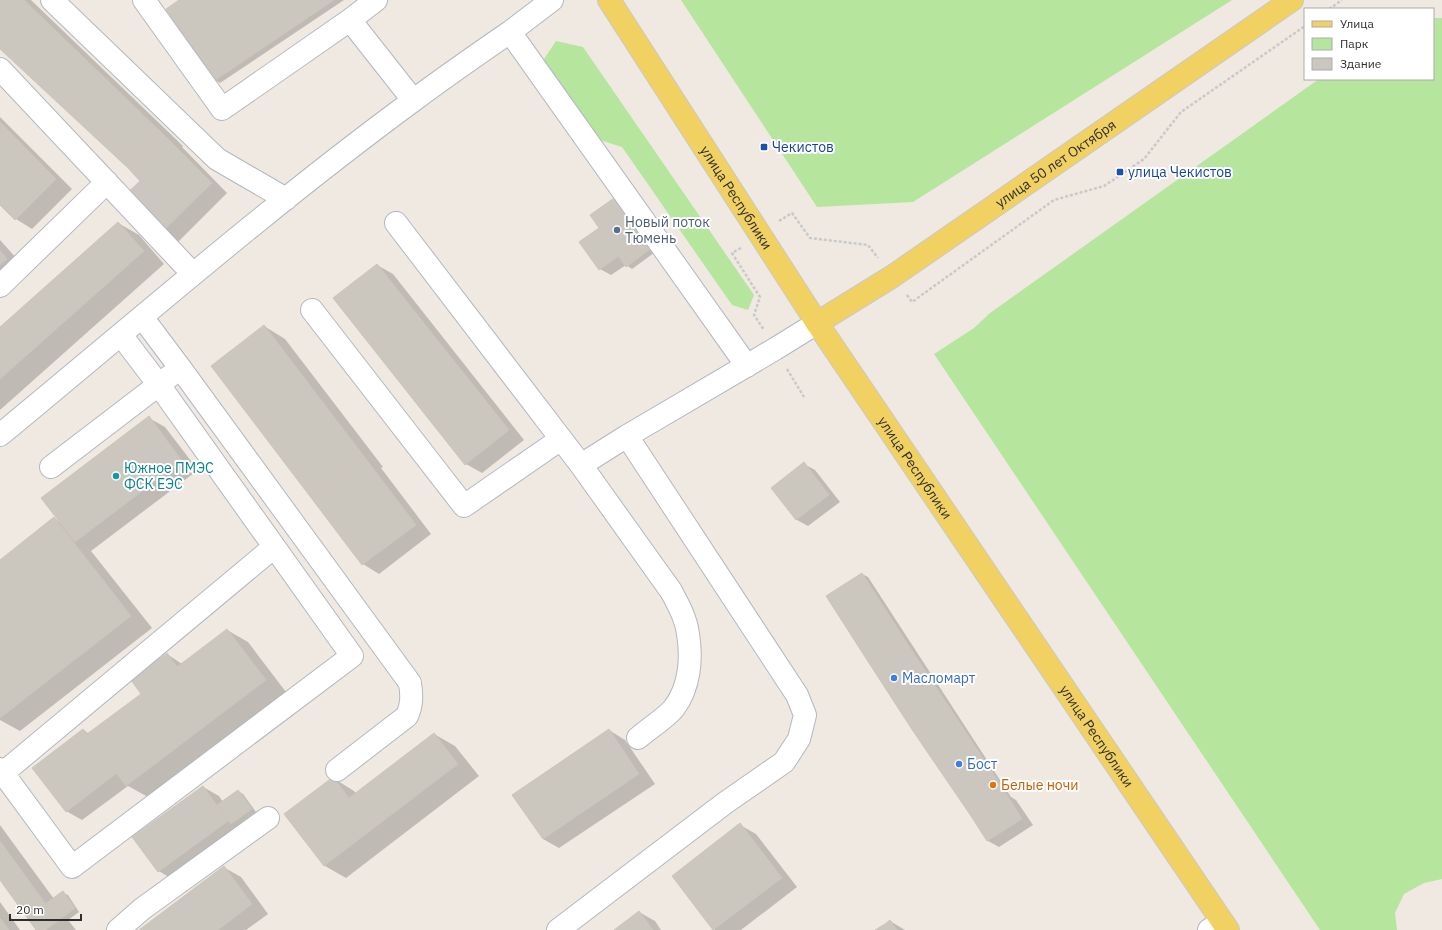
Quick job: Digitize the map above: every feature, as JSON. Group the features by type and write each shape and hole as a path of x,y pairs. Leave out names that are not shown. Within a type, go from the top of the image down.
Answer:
{"main road":[{"name":"улица Республики","path":"609,0 817,323 1219,927"},
{"name":"улица 50 лет Октября","path":"817,323 893,276 1292,0"}],"lane":[{"path":"52,0 217,159 286,198"},
{"path":"144,0 222,109 350,20 376,0"},
{"path":"0,435 286,198 413,100 510,32 552,0"},
{"path":"350,20 413,100"},
{"path":"510,32 747,366"},
{"path":"0,69 193,274"},
{"path":"0,286 107,182"},
{"path":"396,222 561,439 671,591 681,610 688,632 690,664 684,689 673,708 638,738"},
{"path":"312,310 464,506 561,439"},
{"path":"142,317 181,368 410,683 412,695 411,707 407,716 337,770"},
{"path":"580,465 817,323"},
{"path":"121,335 159,385 352,656 72,867 2,770 274,547"},
{"path":"51,467 181,368"},
{"path":"558,930 724,803 784,762 799,739 805,715 797,694 627,436"},
{"path":"118,930 142,909 268,818"}],"path":[{"path":"1330,8 1342,0"}],"green space":[{"path":"681,0 1232,0 913,202 817,207"},
{"path":"1434,18 1442,18 1442,879 1424,883 1404,894 1395,913 1397,930 1320,930 934,354 974,328 990,313 1318,80 1434,80"},
{"path":"556,41 583,47 754,295 748,310 732,305 622,147 584,135 538,68"}],"building":[{"path":"0,0 24,0 163,134 128,168 0,49"},
{"path":"179,0 334,0 214,81 166,9"},
{"path":"0,122 56,179 15,220 0,205"},
{"path":"163,134 212,183 160,234 123,197 140,181 128,168"},
{"path":"617,196 653,247 626,267 590,215"},
{"path":"118,222 144,251 0,379 0,327"},
{"path":"599,228 619,256 599,270 579,242"},
{"path":"0,250 7,259 0,265"},
{"path":"377,264 509,430 465,465 333,298"},
{"path":"264,325 363,455 309,495 211,366"},
{"name":"Южное ПМЭС ФСК ЕЭС","path":"149,416 182,461 75,542 41,498"},
{"path":"363,455 416,525 362,565 309,495"},
{"path":"804,462 829,495 796,520 771,488"},
{"path":"54,517 131,616 0,718 0,560"},
{"path":"862,573 905,640 869,663 826,596"},
{"path":"227,629 266,680 126,786 87,734 141,694 131,680 167,653 177,667"},
{"path":"905,640 1006,793 971,816 869,663"},
{"path":"83,729 117,773 66,812 32,768"},
{"path":"609,729 639,774 543,839 512,795"},
{"path":"434,733 458,764 324,866 284,814 333,777 349,798"},
{"path":"203,786 228,821 158,872 132,837"},
{"path":"238,790 252,809 231,824 217,805"},
{"path":"1006,793 1022,819 987,841 971,816"},
{"path":"740,823 782,878 713,930 672,876"},
{"path":"0,841 58,921 45,930 36,930 0,880"},
{"path":"224,866 252,904 218,930 139,930"},
{"path":"63,891 75,908 58,921 45,904"},
{"path":"639,911 653,930 614,930"},
{"path":"0,918 9,930 0,930"},
{"path":"890,920 897,930 875,930 885,924"}],"place":[{"name":"Чекистов","path":"764,147"},
{"name":"улица Чекистов","path":"1120,172"},
{"name":"Новый поток Тюмень","path":"617,230"},
{"name":"Южное ПМЭС ФСК ЕЭС","path":"116,476"},
{"name":"Масломарт","path":"894,678"},
{"name":"Бост","path":"959,764"},
{"name":"Белые ночи","path":"993,785"}]}
